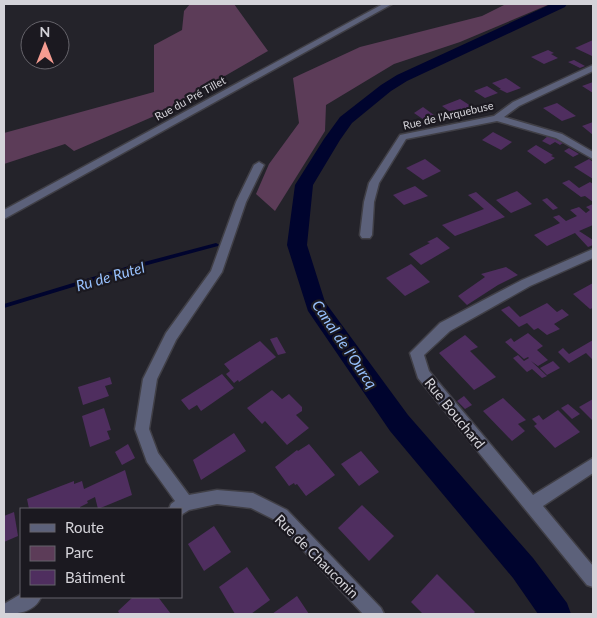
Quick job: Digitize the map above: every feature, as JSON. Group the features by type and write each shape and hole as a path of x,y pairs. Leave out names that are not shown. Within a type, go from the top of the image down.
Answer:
{"street":[{"name":"Rue du Pré Tillet","path":"4,215 388,4"},
{"name":"Rue de l'Arquebuse","path":"366,235 368,202 374,183 403,136 497,118 516,104 593,68"},
{"path":"497,118 559,136 593,156"},
{"name":"Rue de Chauconin","path":"258,165 241,202 216,272 171,337 150,379 142,429 152,457 182,506 217,496 253,500 281,515 375,614"},
{"name":"Rue Bouchard","path":"593,253 526,283 445,327 417,353 423,374 593,579"},
{"path":"531,505 593,465"},
{"path":"4,614 30,598"}],"green space":[{"path":"190,4 234,4 268,51 159,114 74,151 65,144 4,164 4,133 154,92 154,45 182,30 184,11"},
{"path":"506,4 550,4 460,42 394,64 326,105 325,131 275,211 256,194 269,164 299,123 293,78 360,47 482,16"}],"building":[{"path":"593,40 592,56 575,48"},
{"path":"548,50 558,58 544,64 531,57"},
{"path":"574,60 585,66 580,68 568,62"},
{"path":"506,78 521,88 507,93 492,83"},
{"path":"593,82 593,93 582,86"},
{"path":"487,86 498,93 485,98 474,91"},
{"path":"460,99 474,108 456,116 442,106"},
{"path":"557,103 576,116 562,121 543,108"},
{"path":"423,107 438,118 427,122 414,113"},
{"path":"593,122 593,135 582,126"},
{"path":"493,132 512,142 501,150 482,140"},
{"path":"548,136 563,143 560,145 555,142 550,145 542,141"},
{"path":"536,145 555,158 545,164 527,151"},
{"path":"569,148 579,154 573,157 564,151"},
{"path":"425,159 441,171 423,180 406,168"},
{"path":"589,159 593,162 593,179 574,167"},
{"path":"569,180 579,188 590,182 593,184 593,202 585,196 581,197 562,183"},
{"path":"415,186 428,196 404,205 393,195"},
{"path":"517,191 532,204 511,213 496,200"},
{"path":"476,192 505,217 455,236 442,225 484,209 468,195"},
{"path":"547,198 558,208 553,210 542,200"},
{"path":"593,204 593,225 579,231 593,240 593,245 588,247 575,233 547,246 534,235 560,223 553,217 559,215 566,221 577,216 570,210 579,207 586,213 590,210 586,207"},
{"path":"437,237 450,248 421,265 409,254 430,243 427,242"},
{"path":"411,264 430,282 405,296 386,278"},
{"path":"506,267 518,275 498,285 467,305 458,296 485,277 481,274"},
{"path":"593,283 593,308 590,309 573,294"},
{"path":"547,303 557,312 562,309 569,315 554,324 560,329 547,335 538,328 534,330 527,323 519,327 501,310 509,306 520,317"},
{"path":"528,333 543,346 537,350 548,360 538,366 531,361 547,376 542,378 532,369 527,372 513,358 518,355 524,361 529,358 524,359 505,342 511,338 514,342"},
{"path":"465,335 478,347 470,351 496,377 474,390 439,353"},
{"path":"277,337 286,353 278,355 270,339"},
{"path":"593,340 593,360 586,353 569,363 558,352 563,348 569,354"},
{"path":"260,341 276,357 239,382 238,380 234,383 226,374 230,371 224,364"},
{"path":"553,361 560,368 547,375 540,368"},
{"path":"222,374 234,388 201,411 197,405 189,410 181,400"},
{"path":"110,377 112,384 105,386 109,396 83,405 78,387"},
{"path":"272,390 282,399 289,394 302,407 302,411 296,415 309,428 287,445 265,421 262,424 247,408"},
{"path":"464,396 472,405 465,409 457,401"},
{"path":"503,398 526,420 518,424 525,431 512,441 483,411"},
{"path":"593,399 593,421 579,407"},
{"path":"568,404 580,414 572,419 561,408"},
{"path":"104,408 111,430 107,431 110,439 90,447 82,416"},
{"path":"558,410 580,432 555,448 534,426 537,424 532,419 539,415 543,420"},
{"path":"234,433 246,451 201,480 193,460"},
{"path":"128,444 135,458 122,465 115,452"},
{"path":"309,444 335,475 306,496 297,484 295,485 294,483 289,486 275,467 297,450"},
{"path":"361,451 379,472 359,486 341,464"},
{"path":"125,470 132,495 100,508 98,508 95,497 87,501 88,503 80,508 29,508 27,499 74,481 74,484 82,481 84,489"},
{"path":"362,505 394,536 369,561 338,528"},
{"path":"14,512 18,536 4,542 4,516"},
{"path":"214,526 231,552 204,571 188,544"},
{"path":"247,567 270,600 251,614 235,614 219,587"},
{"path":"437,574 475,612 473,614 423,614 411,602"},
{"path":"297,596 309,614 272,614 279,609"},
{"path":"132,598 159,598 171,614 117,614 119,613 118,611"}],"waterway":[{"name":"Canal de l'Ourcq","path":"556,614 523,568 399,423 315,305 297,245 304,185 346,120 386,88 402,78 561,4"},
{"name":"Ru de Rutel","path":"4,306 129,268 216,245"}]}
